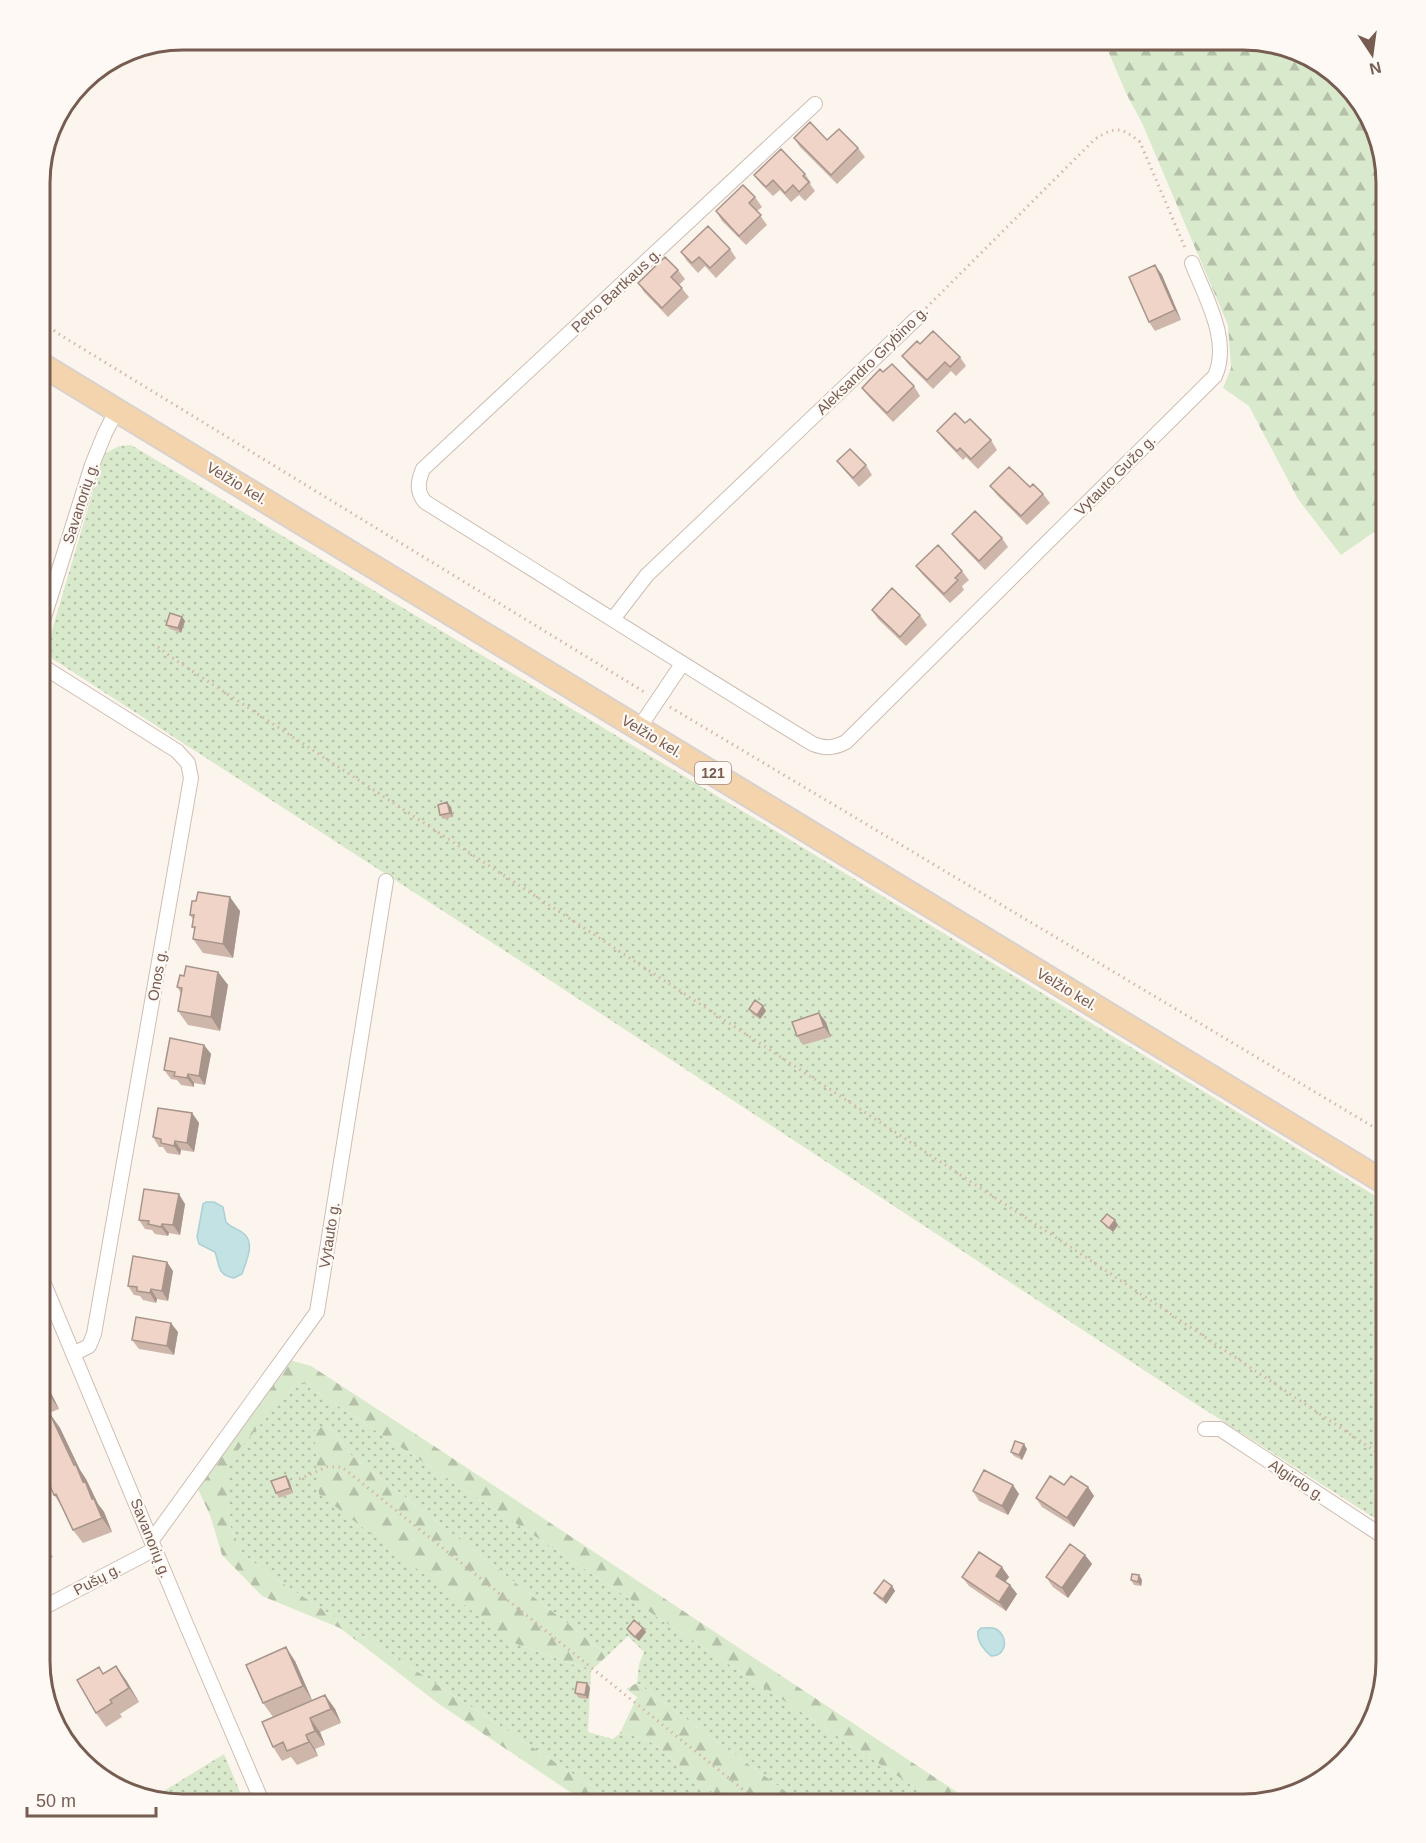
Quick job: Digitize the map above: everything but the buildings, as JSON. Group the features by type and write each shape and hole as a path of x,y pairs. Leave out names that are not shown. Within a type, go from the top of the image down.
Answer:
{"main road":[{"name":"Velžio kel.","path":"50,370 1376,1177"}],"street":[{"name":"Petro Bartkaus g.","path":"613,619 425,502 418,488 419,478 423,469 815,104"},
{"name":"Vytauto Gužo g.","path":"682,664 813,744 835,748 846,742 1215,376 1220,364 1219,340 1192,263"},
{"name":"Aleksandro Grybino g.","path":"613,619 646,575 917,318"},
{"name":"Savanorių g.","path":"50,598 92,465 117,410"},
{"path":"613,619 682,664 639,728"},
{"name":"Onos g.","path":"50,671 177,751 188,763 191,778 94,1334 89,1346 73,1354"},
{"name":"Vytauto g.","path":"154,1544 317,1312 386,881"},
{"name":"Savanorių g.","path":"50,1299 259,1794"},
{"name":"Algirdo g.","path":"1205,1429 1220,1429 1376,1532"},
{"name":"Pušų g.","path":"50,1604 154,1544"}],"path":[{"name":"Aleksandro Grybino g.","path":"917,318 1095,139 1116,129 1125,130 1140,142 1192,263"},
{"path":"50,328 657,700 1376,1127"},
{"path":"158,646 174,660 1084,1256 1376,1452"},
{"path":"299,1479 327,1467 342,1467 749,1794"}],"green space":[{"path":"1108,50 1270,52 1310,67 1331,82 1354,108 1363,124 1372,148 1376,182 1376,531 1341,555 1298,499 1249,406 1223,388 1231,368 1228,325 1142,123"},
{"path":"131,445 754,818 1376,1196 1376,1519 1188,1399 516,958 50,657 50,637 104,454 119,446"},
{"path":"290,1360 311,1366 960,1794 925,1794 299,1380 227,1463 231,1528 242,1553 270,1575 604,1794 573,1794 439,1704 340,1628 262,1596 222,1555 210,1515 197,1487"},
{"path":"299,1380 925,1794 789,1794 637,1683 639,1664 644,1652 628,1636 608,1655 350,1454 333,1430 324,1426 514,1643 591,1671 588,1732 613,1739 620,1733 647,1739 715,1794 604,1794 270,1575 242,1553 231,1528 226,1463"},
{"path":"324,1426 333,1430 350,1454 608,1655 591,1671 514,1643 319,1494 314,1431"},
{"path":"637,1683 789,1794 715,1794 647,1739 620,1733 637,1697 626,1689"},
{"path":"224,1754 241,1794 182,1794 163,1792"}],"water":[{"path":"214,1202 223,1207 226,1222 243,1233 249,1242 249,1252 242,1274 234,1278 222,1272 215,1252 199,1244 197,1237 203,1204"},
{"path":"981,1628 993,1628 1000,1632 1004,1640 1001,1653 991,1656 983,1648 978,1635"}]}
